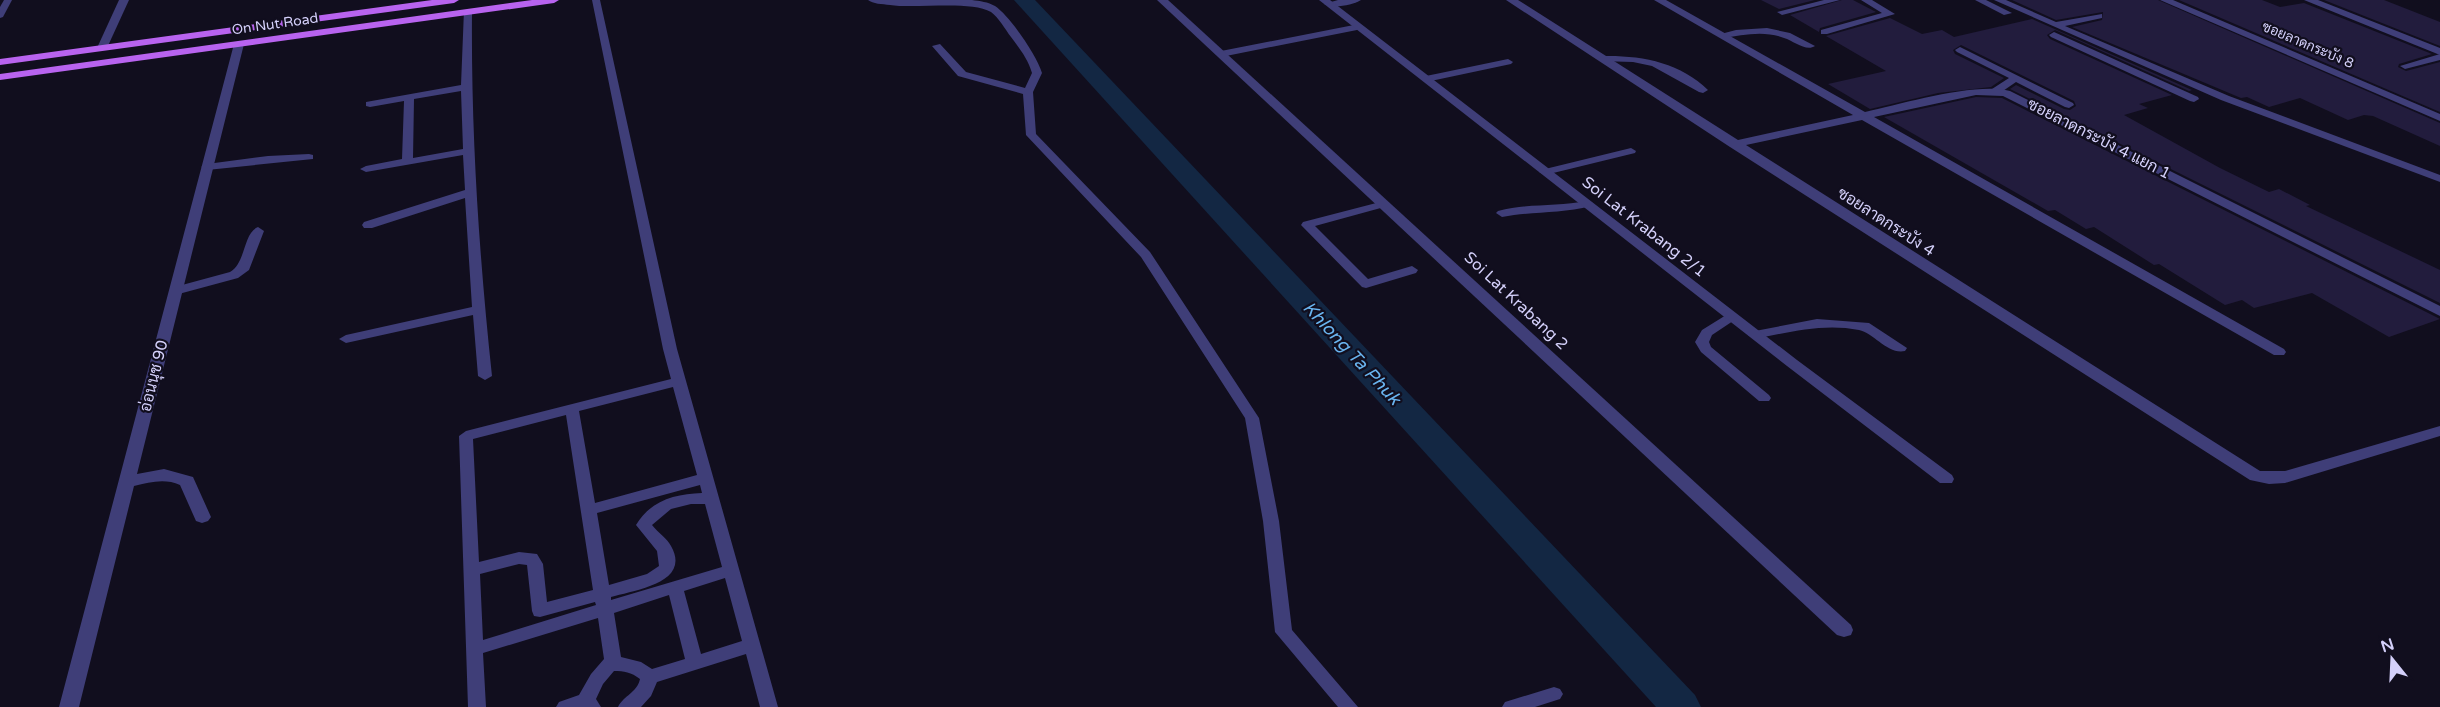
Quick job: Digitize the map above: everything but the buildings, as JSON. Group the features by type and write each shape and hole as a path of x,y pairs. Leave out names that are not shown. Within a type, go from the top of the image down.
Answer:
{"main road":[{"name":"On Nut Road","path":"0,62 454,0"},
{"name":"On Nut Road","path":"0,77 554,0"},
{"path":"239,44 246,28"}],"street":[{"path":"102,48 124,0"},
{"name":"Soi Lat Krabang 2","path":"1162,0 1844,630"},
{"name":"ซอยลาดกระบัง 4","path":"1511,0 2244,470 2269,478 2285,477 2440,431"},
{"path":"1659,0 2279,352"},
{"name":"ซอยลาดกระบัง 8","path":"2165,0 2440,118"},
{"path":"2309,0 2440,52"},
{"name":"Soi Lat Krabang 2/1","path":"1327,2 1755,335 1946,478"},
{"name":"อ่อนนุช 90","path":"69,707 239,44"},
{"path":"1734,144 1976,92 1996,90"},
{"name":"ซอยลาดกระบัง 4 แยก 1","path":"1996,90 2017,98 2440,312"},
{"path":"126,482 174,474 187,481 202,517"}],"lane":[{"path":"0,15 8,0"},
{"path":"596,0 668,338 769,707"},
{"path":"872,0 899,4 966,2 982,4 993,9 1002,18 1034,62 1037,73 1028,92 1031,135 1146,255 1251,418 1271,521 1284,632 1349,707"},
{"path":"1327,2 1357,0"},
{"path":"1782,12 1836,0"},
{"path":"1824,32 1890,14 1865,0"},
{"path":"1978,0 2194,99"},
{"path":"1998,0 2225,98 2440,179"},
{"path":"466,12 466,87 471,192 478,310 485,376"},
{"path":"2055,25 2099,16"},
{"path":"1221,54 1359,27"},
{"path":"1722,35 1762,29 1775,30 1810,46"},
{"path":"937,46 962,74 1028,92"},
{"path":"1960,50 2069,105"},
{"path":"2405,66 2440,57"},
{"path":"1602,59 1644,59 1671,70 1703,90"},
{"path":"1426,79 1508,62"},
{"path":"1996,90 2016,78"},
{"path":"369,104 466,87"},
{"path":"406,162 409,98"},
{"path":"366,169 469,151"},
{"path":"1545,172 1631,151"},
{"path":"207,167 268,159 309,157"},
{"path":"368,225 471,192"},
{"path":"1384,204 1307,225 1366,284 1412,270"},
{"path":"1502,213 1529,208 1563,209 1587,204"},
{"path":"175,291 234,276 243,270 258,231"},
{"path":"346,339 478,310"},
{"path":"1731,316 1707,333 1702,342 1706,349 1764,398"},
{"path":"1755,335 1818,323 1864,326 1900,348"},
{"path":"477,707 466,436 679,381"},
{"path":"565,707 589,704 595,681 613,661 572,409"},
{"path":"589,510 706,478"},
{"path":"475,649 603,601 652,579 667,568 669,557 662,542 649,533 644,525 652,512 664,504 676,501 692,498 711,499"},
{"path":"471,570 519,558 531,558 534,564 540,611 675,587 731,570"},
{"path":"675,587 695,663"},
{"path":"649,677 752,645"},
{"path":"608,665 633,666 641,669 649,677"},
{"path":"627,707 640,698 647,689 649,677"},
{"path":"1511,707 1554,694"}],"waterway":[{"name":"Khlong Ta Phuk","path":"1024,0 1681,707"}]}
